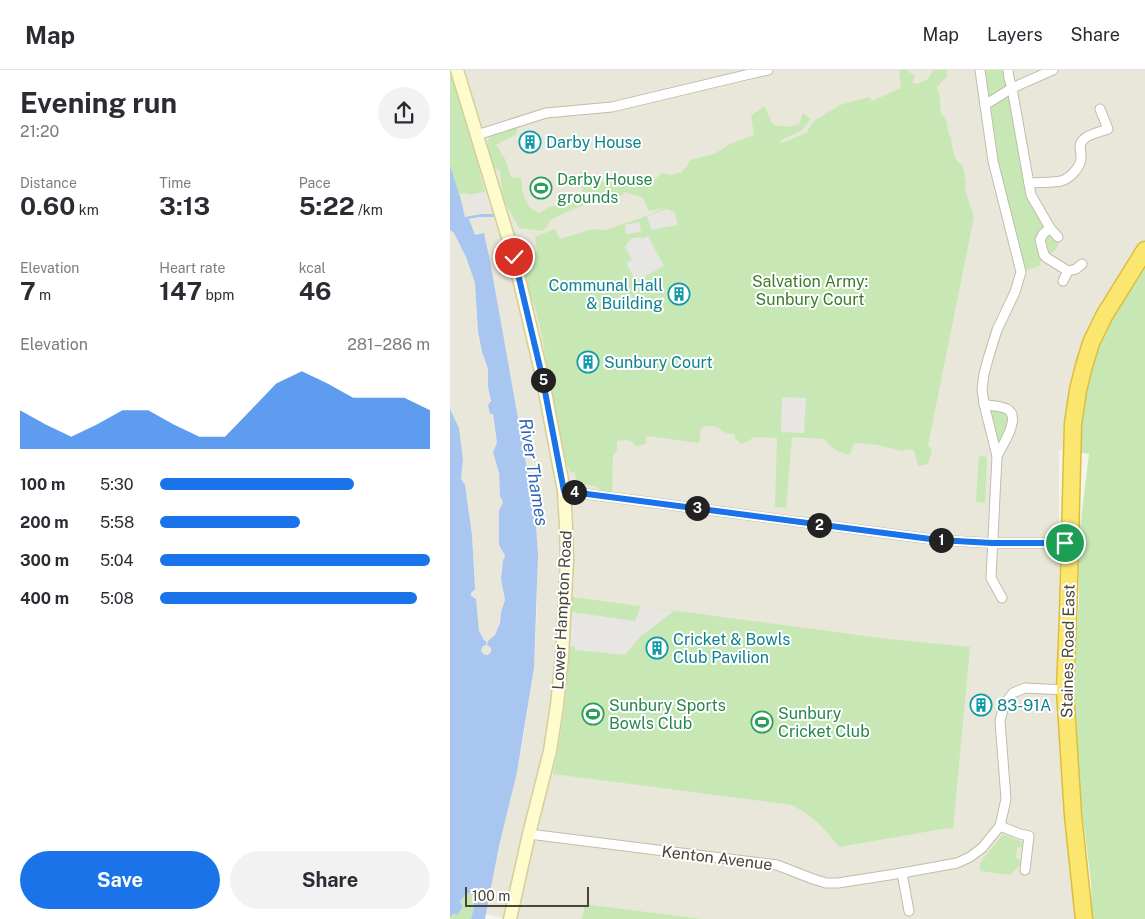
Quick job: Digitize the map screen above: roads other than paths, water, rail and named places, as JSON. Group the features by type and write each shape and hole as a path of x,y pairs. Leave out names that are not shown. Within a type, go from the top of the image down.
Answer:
{"highway":[{"name":"Staines Road East","path":"1084,919 1073,815 1065,690 1074,407 1091,343 1104,316 1145,250"}],"street":[{"name":"Lower Hampton Road","path":"457,70 510,241 542,376 564,491 567,561 562,657 557,705 550,751 510,919"},
{"path":"476,135 546,113 612,107 768,70"},
{"path":"980,70 993,161 1021,272 1015,292 997,330 984,374 982,389 997,456 991,578 1002,598"},
{"path":"1008,70 1032,195 1050,228 1058,237"},
{"path":"986,105 1012,88 1053,70"},
{"path":"1029,183 1062,180 1075,170 1082,158 1081,142 1085,138 1108,129 1100,109"},
{"path":"1050,228 1043,234 1040,240 1044,255 1068,271 1076,269 1082,264"},
{"path":"1063,281 1068,271"},
{"path":"984,404 1011,411 1013,417 1012,427 997,456"},
{"path":"564,491 938,540 992,543 1070,542"},
{"name":"Kenton Avenue","path":"529,834 777,865 813,879 838,883 957,863 970,857 982,848 1000,826 1006,799 1000,721 1004,705 1013,693 1026,688 1065,690"},
{"path":"1000,826 1029,836 1025,870"},
{"path":"902,873 909,911"}],"water":[{"path":"450,165 465,217 494,214 494,217 469,219 475,235 484,233 490,261 530,486 538,555 534,668 517,772 499,846 485,919 471,919 474,901 472,895 468,893 460,902 463,907 457,915 453,914 450,918 450,409 459,428 463,460 461,479 465,485 472,535 475,589 471,596 476,599 479,631 486,641 486,645 481,650 487,655 491,651 491,648 487,645 488,641 495,635 500,623 505,600 501,579 505,555 499,544 499,511 503,502 500,496 499,473 493,452 497,443 493,414 490,414 488,405 491,401 488,387 488,369 478,332 475,283 466,257 454,233 450,230"},
{"name":"Darby House grounds","path":"543,180 546,195 538,197 535,182"}],"place":[{"name":"Darby House","path":"530,142"},
{"name":"Darby House grounds","path":"541,188"},
{"name":"Communal Hall & Building","path":"679,294"},
{"name":"Sunbury Court","path":"588,362"},
{"name":"Cricket & Bowls Club Pavilion","path":"657,648"},
{"name":"83-91A","path":"981,705"},
{"name":"Sunbury Sports Bowls Club","path":"593,714"},
{"name":"Sunbury Cricket Club","path":"762,722"}],"park label":[{"name":"Salvation Army: Sunbury Court","path":"810,290"}],"water label":[{"name":"River Thames","path":"534,472"}]}
